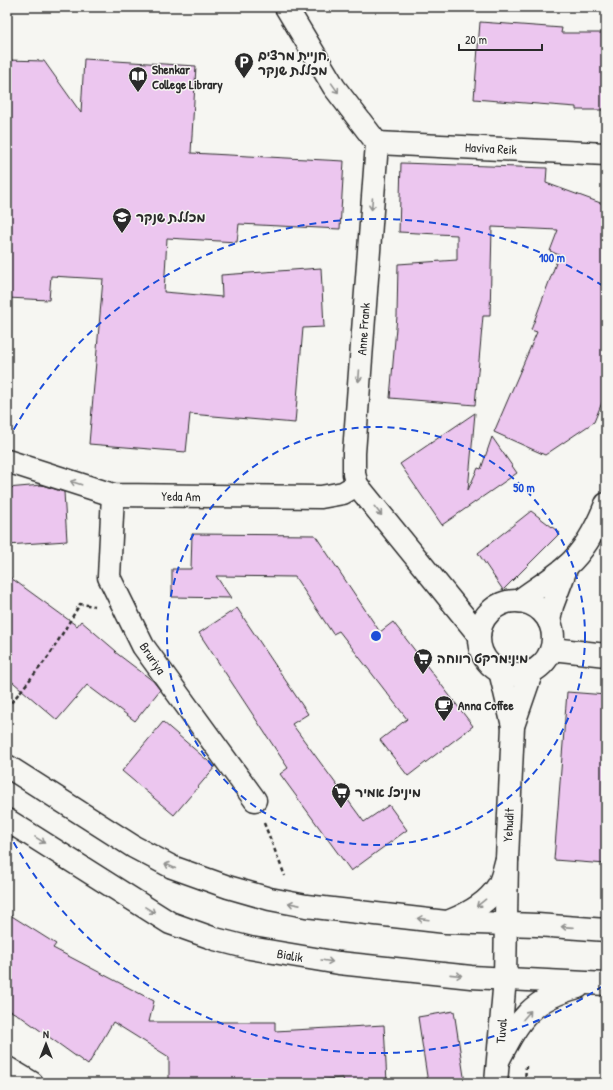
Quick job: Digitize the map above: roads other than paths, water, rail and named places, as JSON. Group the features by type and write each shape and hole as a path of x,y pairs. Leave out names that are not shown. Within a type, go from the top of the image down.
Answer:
{"street":[{"path":"286,7 334,87 377,143"},
{"name":"Haviva Reik","path":"377,143 606,154"},
{"name":"Anne Frank","path":"357,485 354,474 354,453 377,143"},
{"name":"Yeda Am","path":"7,461 113,495 321,498 343,493 357,485"},
{"path":"357,485 479,635"},
{"name":"Bruriya","path":"113,495 109,577 142,646 255,800"},
{"path":"519,601 567,566 589,540 597,526 606,504"},
{"path":"549,621 554,600 567,566"},
{"path":"519,601 532,604 545,614 552,630 553,639 552,649 544,661 532,671 513,675 500,671 486,659 480,648 479,635 485,617 494,608 506,602 519,601"},
{"path":"552,649 606,655"},
{"name":"Yehudit","path":"500,671 514,726"},
{"name":"Yehudit","path":"505,978 507,859 514,726 532,671"},
{"path":"7,766 134,847 172,868 228,887 270,899 306,906 446,922 606,930"},
{"name":"Bialik","path":"7,820 170,922 215,939 250,948 339,963 471,977 599,984"},
{"path":"446,922 469,912 479,905 498,887 507,859"},
{"name":"Tuval","path":"496,1083 505,978"},
{"path":"499,1059 512,1033 528,1012 542,1001 565,990 599,984"},
{"path":"7,1068 32,1083"}],"place":[{"name":"חניית מרצים, מכללת שנקר","path":"244,79"},
{"name":"Shenkar College Library","path":"138,93"},
{"name":"מכללת שנקר","path":"122,234"},
{"name":"מינימרקט רווחה","path":"423,675"},
{"name":"Anna Coffee","path":"444,722"},
{"name":"מיניכל אמיר","path":"341,809"}]}
